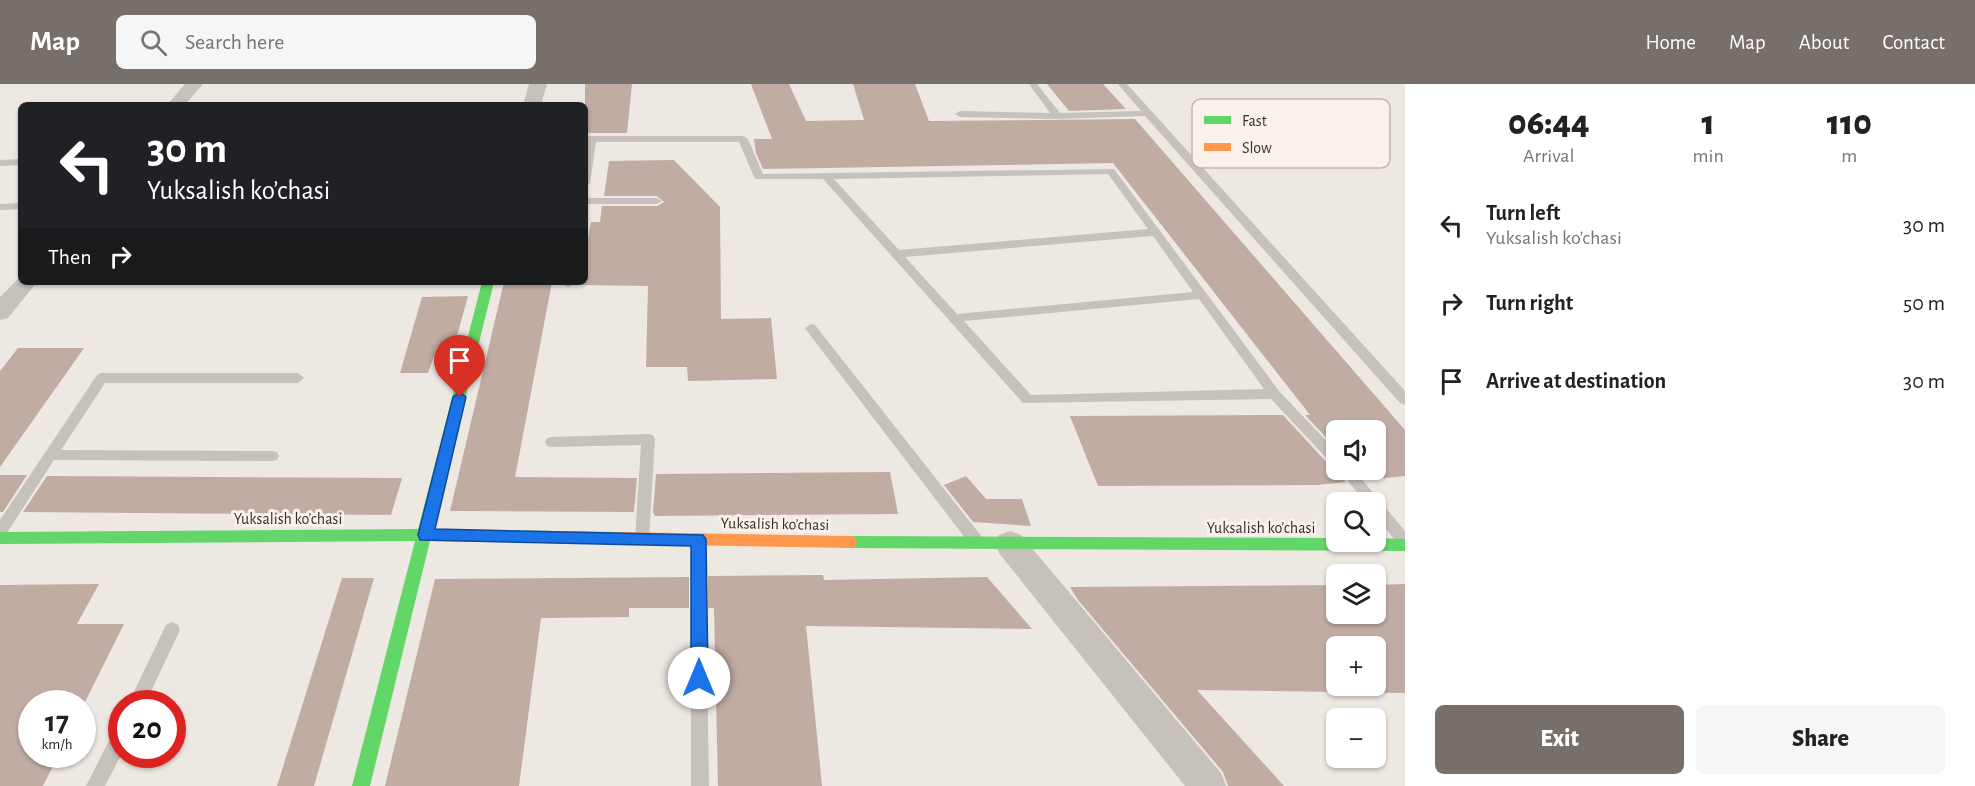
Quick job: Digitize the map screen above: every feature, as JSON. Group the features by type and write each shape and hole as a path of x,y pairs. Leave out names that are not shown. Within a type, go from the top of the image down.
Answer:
{"street":[{"path":"179,102 194,84"},
{"path":"533,102 538,84"},
{"path":"0,312 23,285"},
{"path":"361,786 487,285"},
{"name":"Yuksalish ko’chasi","path":"0,538 426,535 994,544 1405,544"},
{"path":"994,544 1208,786"}],"lane":[{"path":"1032,84 1057,116"},
{"path":"1122,84 1192,162"},
{"path":"960,114 1057,116 1148,113"},
{"path":"589,139 743,139 759,177 1111,171 1274,394 1326,449"},
{"path":"0,163 18,162"},
{"path":"1197,168 1405,400"},
{"path":"826,176 1028,400 1274,394"},
{"path":"588,201 657,201"},
{"path":"0,207 18,206"},
{"path":"896,254 1156,232"},
{"path":"954,318 1202,295"},
{"path":"811,328 994,544"},
{"path":"0,532 101,378 298,378"},
{"path":"552,442 648,439 642,538"},
{"path":"51,455 272,456"},
{"path":"1354,480 1364,492"},
{"path":"1386,519 1405,544"},
{"path":"698,539 700,786"},
{"path":"143,690 172,630"},
{"path":"95,786 108,760"}],"building":[{"path":"585,84 632,84 627,133 588,133 588,102 585,102"},
{"path":"751,84 789,84 806,121 864,120 853,84 915,84 929,121 1135,119 1405,430 1405,476 1386,478 1386,420 1326,420 1326,437 1305,415 1310,415 1113,163 763,169 756,153 754,139 772,139"},
{"path":"1047,84 1103,84 1126,109 1069,111"},
{"path":"674,160 720,207 721,319 771,318 777,379 688,381 687,367 646,367 648,286 581,285 588,285 588,240 591,222 600,222 602,206 657,206 664,202 657,196 604,196 609,161"},
{"path":"503,285 551,285 515,477 637,478 634,512 450,511"},
{"path":"468,296 454,347 437,347 428,373 400,373 422,297"},
{"path":"18,348 84,348 0,467 0,371"},
{"path":"1283,415 1326,462 1326,480 1344,480 1346,482 1317,485 1098,486 1070,416"},
{"path":"890,472 898,514 655,516 653,512 656,474"},
{"path":"0,475 27,475 3,512 0,512"},
{"path":"47,476 402,478 391,515 23,512"},
{"path":"966,476 986,499 1022,499 1031,526 973,522 944,485"},
{"path":"823,575 824,580 987,577 1032,629 806,626 822,786 718,786 714,608 708,608 708,576"},
{"path":"689,577 689,608 629,608 629,617 541,618 519,786 385,786 435,579"},
{"path":"342,578 374,578 314,786 277,786"},
{"path":"99,584 77,624 124,624 91,690 18,690 18,768 52,768 43,786 0,786 0,585"},
{"path":"1405,584 1405,693 1386,693 1386,636 1326,636 1326,692 1197,690 1284,786 1228,786 1223,772 1078,600 1070,587 1326,585 1326,624 1386,624 1386,585"}],"traffic: fast":[{"path":"361,786 487,285"},
{"path":"0,538 426,535 621,538"},
{"path":"850,542 1405,545"}],"traffic: slow":[{"path":"621,538 850,542"}],"route":[{"path":"460,397 426,535 698,539 699,678"}]}
